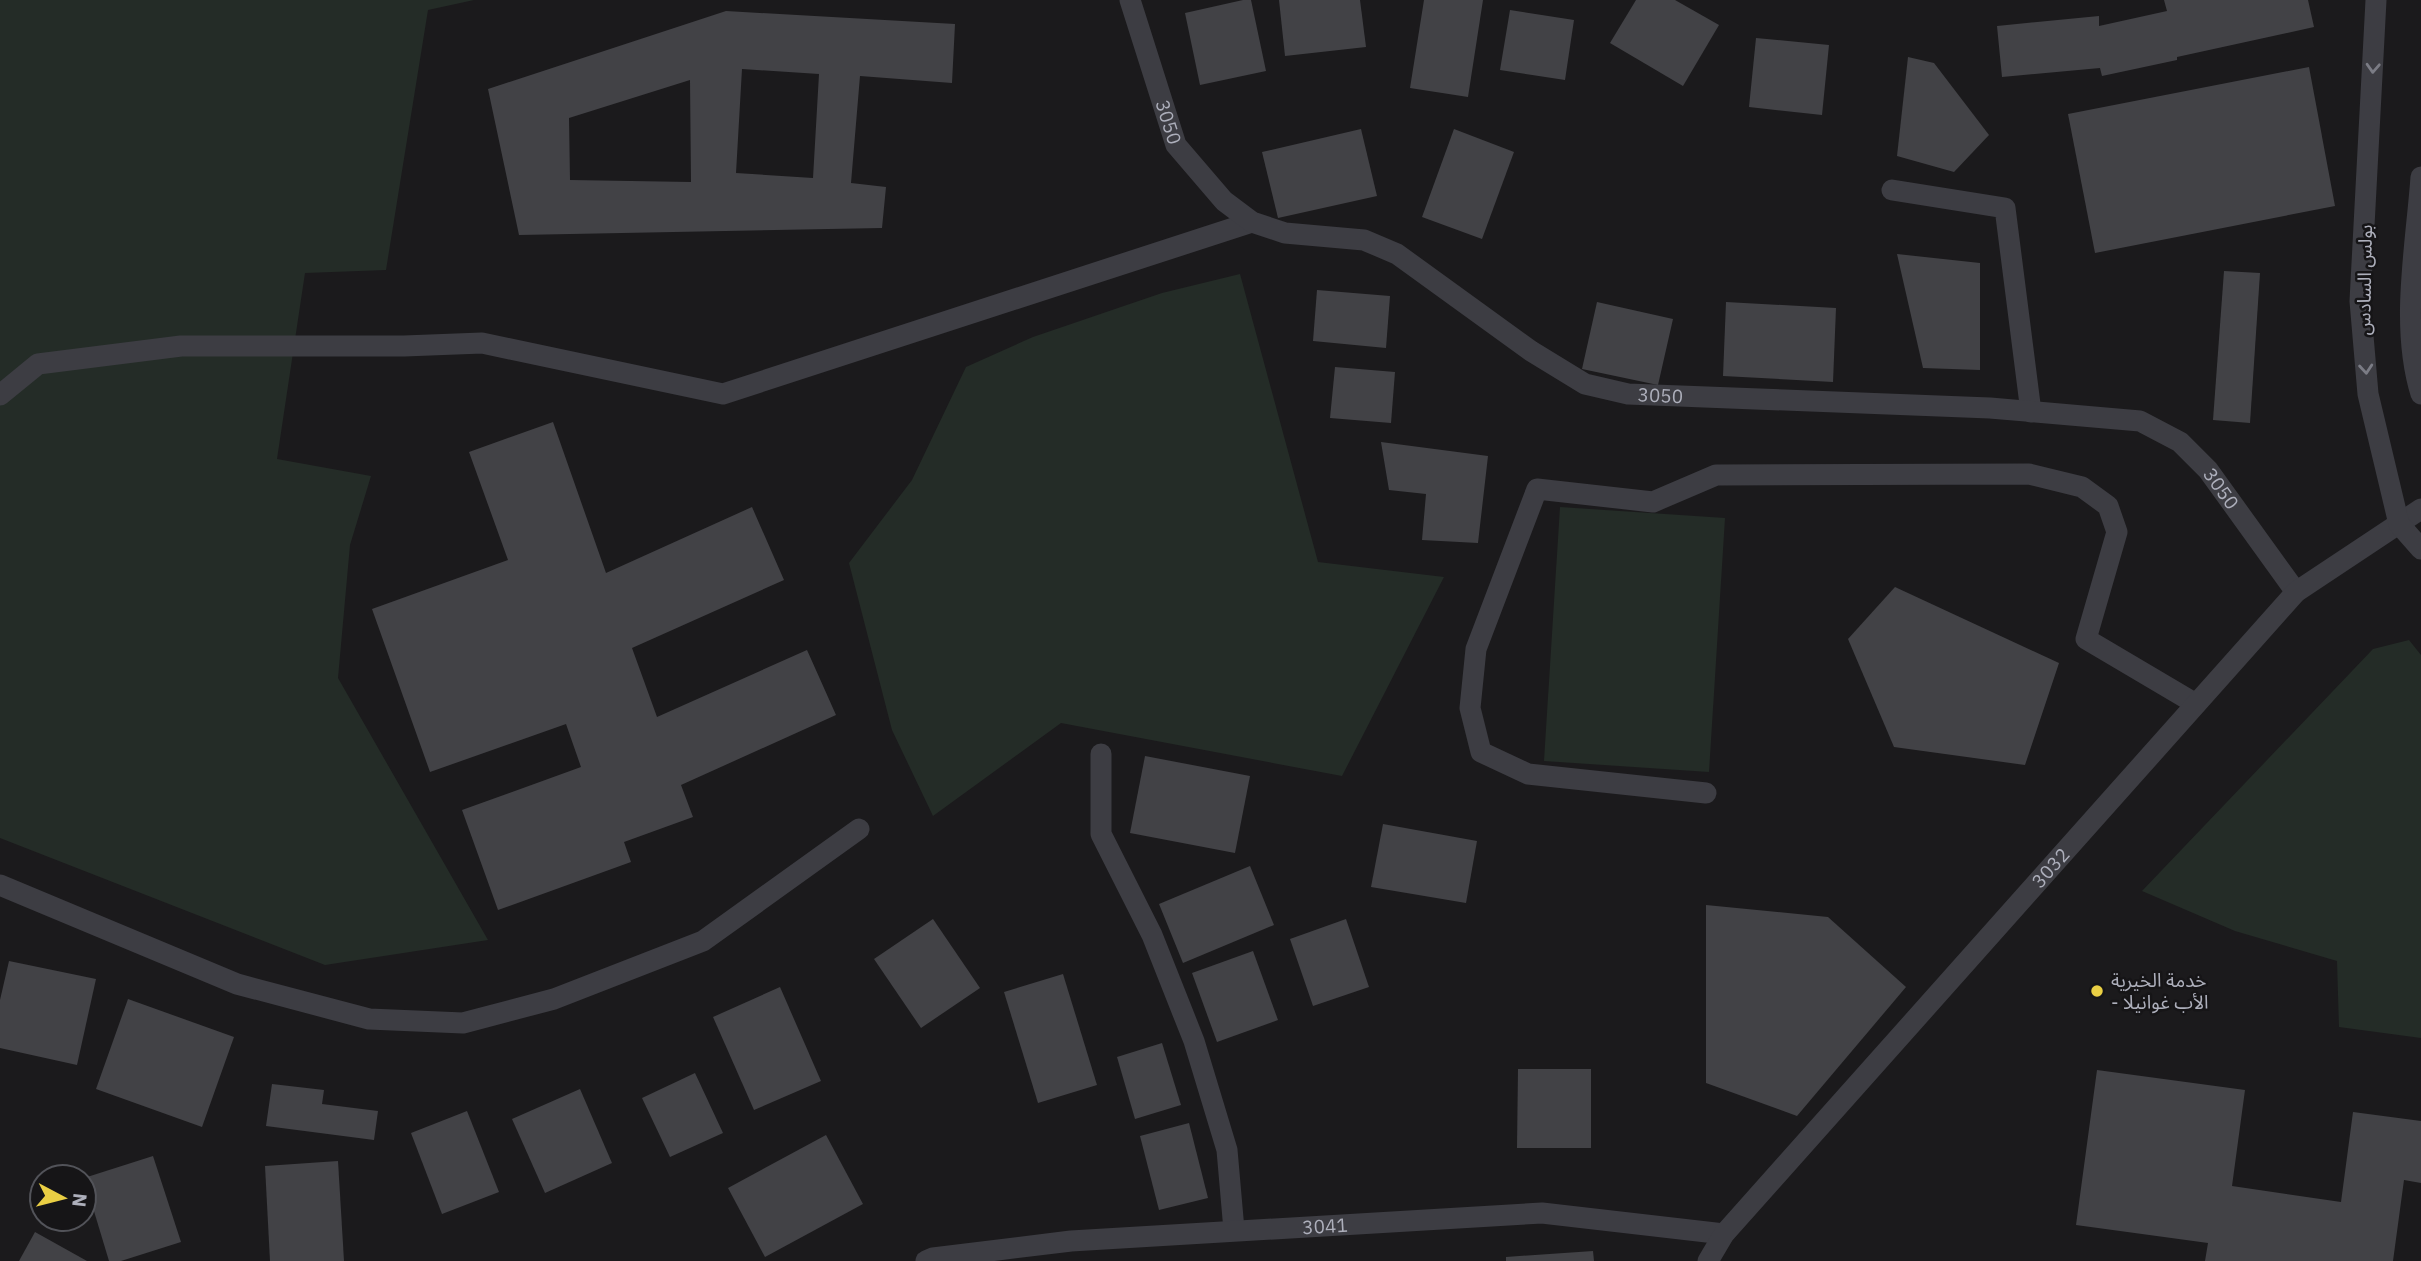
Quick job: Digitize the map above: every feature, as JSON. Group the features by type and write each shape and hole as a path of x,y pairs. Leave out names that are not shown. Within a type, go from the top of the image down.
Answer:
{"street":[{"name":"3050","path":"1130,0 1176,145 1224,201 1252,222 1285,233 1364,240 1397,254 1531,351 1584,384 1628,394 1990,408 2140,421 2180,442 2208,470 2296,592"},
{"name":"بولس السادس","path":"2376,0 2360,301 2368,394 2399,524 2421,549"},
{"path":"2421,177 2411,311 2415,376 2421,394"},
{"path":"1892,190 2005,208 2031,412"},
{"path":"0,395 38,364 181,346 404,346 482,343 723,394 1252,222"},
{"path":"1706,793 1528,774 1481,752 1470,708 1476,649 1537,489 1653,502 1716,474 2029,474 2082,487 2108,506 2117,532 2086,639 2196,704"},
{"name":"3032","path":"1708,1261 1724,1234 2296,592 2421,509"},
{"path":"1101,754 1101,834 1152,934 1194,1041 1227,1150 1234,1230"},
{"path":"0,885 237,984 369,1019 463,1023 554,999 703,941 859,829"},
{"name":"3041","path":"926,1261 1071,1241 1542,1213 1724,1234"}],"shaded area":[{"path":"0,0 474,0 428,10 386,270 305,273 277,459 371,476 350,545 338,678 488,940 325,965 0,838"},
{"path":"1240,274 1318,562 1444,577 1342,776 1061,723 933,816 892,730 849,563 912,480 966,367 1033,337 1162,293"},
{"path":"1560,507 1725,518 1709,772 1544,761"},
{"path":"2409,640 2421,655 2421,1038 2339,1027 2337,961 2235,931 2142,891 2373,649"}],"building":[{"path":"1251,0 1266,71 1200,85 1185,13"},
{"path":"1279,0 1360,0 1366,47 1285,56"},
{"path":"1424,0 1483,0 1468,97 1410,88"},
{"path":"1636,0 1675,0 1719,25 1683,86 1610,43"},
{"path":"2164,0 2308,0 2314,27 2102,76 2100,68 2002,77 1997,26 2099,16 2099,26 2167,11"},
{"path":"1510,10 1574,20 1565,80 1500,70"},
{"path":"726,11 955,24 952,83 860,76 851,183 886,187 882,228 519,235 488,89","holes":["742,69 819,74 813,178 736,173","690,80 691,182 570,180 569,118"]},
{"path":"1756,38 1829,45 1822,115 1749,107"},
{"path":"1908,57 1934,63 1989,135 1954,172 1897,156"},
{"path":"2309,67 2335,206 2095,253 2068,114"},
{"path":"1361,129 1377,196 1278,218 1262,152"},
{"path":"1454,129 1514,152 1482,239 1422,217"},
{"path":"1897,254 1980,263 1980,370 1923,368"},
{"path":"2224,271 2260,273 2250,423 2213,420"},
{"path":"1317,290 1390,296 1386,348 1313,341"},
{"path":"1597,302 1673,319 1658,385 1582,369"},
{"path":"1726,302 1836,308 1833,382 1723,376"},
{"path":"1335,367 1395,372 1391,423 1330,418"},
{"path":"553,422 606,573 752,507 784,580 632,648 657,717 807,650 836,715 681,785 693,817 624,842 631,862 498,910 462,810 581,767 566,724 430,772 372,609 508,560 469,452"},
{"path":"1381,442 1488,456 1478,543 1422,540 1426,494 1389,490"},
{"path":"1895,587 2059,663 2025,765 1894,747 1848,639"},
{"path":"1145,756 1250,776 1235,853 1130,833"},
{"path":"1383,824 1477,841 1466,903 1371,887"},
{"path":"1250,866 1274,925 1183,963 1159,904"},
{"path":"1706,905 1828,917 1906,987 1797,1116 1706,1083"},
{"path":"933,919 980,988 921,1028 874,959"},
{"path":"1346,919 1369,987 1313,1006 1290,939"},
{"path":"1253,951 1278,1020 1217,1042 1192,973"},
{"path":"9,961 96,979 77,1065 0,1048 0,1000"},
{"path":"1063,974 1097,1085 1038,1103 1004,992"},
{"path":"780,987 821,1081 754,1110 713,1017"},
{"path":"128,999 234,1037 202,1127 96,1089"},
{"path":"1162,1043 1181,1105 1135,1119 1117,1057"},
{"path":"1518,1069 1591,1069 1591,1148 1517,1148"},
{"path":"2097,1070 2245,1090 2232,1186 2341,1202 2353,1112 2421,1121 2421,1183 2404,1180 2393,1261 2205,1261 2208,1243 2076,1225"},
{"path":"695,1073 723,1133 670,1157 642,1098"},
{"path":"272,1084 324,1090 322,1104 378,1111 374,1140 266,1126"},
{"path":"580,1089 612,1163 545,1193 512,1119"},
{"path":"467,1111 499,1192 442,1214 411,1133"},
{"path":"1189,1123 1208,1198 1159,1210 1140,1136"},
{"path":"826,1135 863,1204 765,1257 728,1188"},
{"path":"153,1156 181,1242 121,1261 109,1261 98,1224 98,1174"},
{"path":"338,1161 344,1261 270,1261 265,1166"},
{"path":"37,1233 87,1261 19,1261"},
{"path":"1593,1251 1594,1261 1506,1261 1506,1257"}],"place":[{"name":"خدمة الخيرية - الأب غوانيلا","path":"2097,991"}]}
